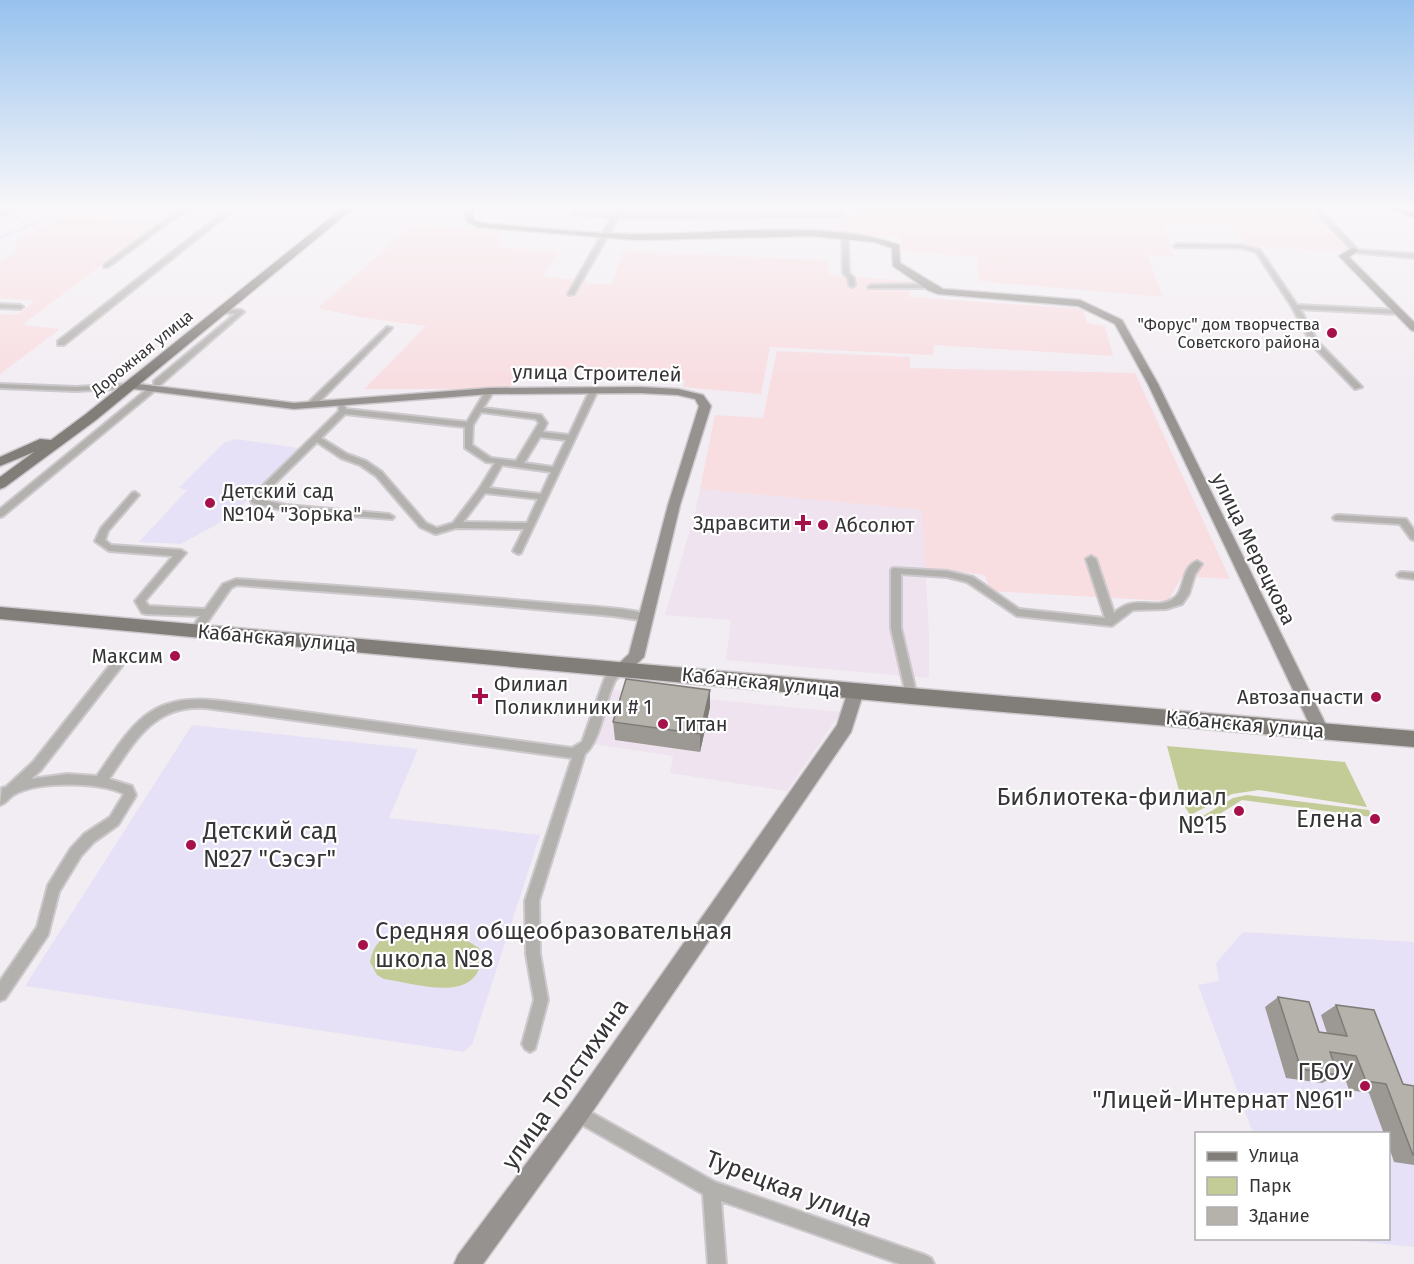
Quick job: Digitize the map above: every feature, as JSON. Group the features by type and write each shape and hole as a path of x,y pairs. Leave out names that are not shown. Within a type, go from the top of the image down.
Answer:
{"main road":[{"name":"Дорожная улица","path":"3,487 277,266"},
{"path":"0,462 37,446 91,417"},
{"name":"Кабанская улица","path":"0,613 911,696 1414,739"}],"street":[{"path":"61,344 160,266"},
{"path":"571,294 587,266"},
{"path":"846,266 846,273 851,278 852,285"},
{"name":"улица Мерецкова","path":"899,266 927,286 941,292 1070,302 1092,308 1119,322 1153,384 1321,731"},
{"path":"1267,266 1295,307 1315,344 1358,387"},
{"path":"1353,266 1414,328"},
{"path":"871,287 927,286"},
{"path":"0,306 20,307"},
{"path":"1295,307 1398,312"},
{"path":"0,514 156,386 241,312 222,311"},
{"path":"312,404 390,328"},
{"path":"0,386 76,389 130,386"},
{"path":"0,393 10,386"},
{"name":"улица Строителей","path":"130,386 156,386 294,406 312,404 342,406 490,391 678,392 699,397 705,406 674,505 636,657 621,669"},
{"path":"518,550 594,390"},
{"path":"490,391 469,426 468,446 489,460 556,470"},
{"path":"389,517 286,508 255,501 255,498 316,438 342,406 469,426"},
{"path":"480,410 538,417 543,423 519,464"},
{"path":"538,434 572,438"},
{"path":"316,438 379,474 423,525 436,531 456,525 530,526"},
{"path":"456,525 500,463"},
{"path":"483,490 544,497"},
{"path":"135,495 104,530 100,541 109,548 181,553 140,601 146,610 208,613"},
{"path":"1338,518 1403,521 1414,537"},
{"path":"1090,559 1112,622"},
{"path":"911,696 896,628 896,570 947,574 970,579 1017,612 1112,622 1127,608 1168,605 1178,601 1184,594 1188,575 1197,564"},
{"path":"1402,574 1414,576"},
{"path":"195,631 227,586 236,582 412,594 647,617"},
{"path":"3,796 37,765 118,663"},
{"path":"101,781 138,728 169,707 189,703 573,753 587,745 610,678 621,669"},
{"name":"улица Толстихина","path":"467,1264 578,1113 845,727 856,691"},
{"path":"530,1044 541,1000 533,954 532,901 580,751"},
{"path":"0,994 43,930 53,890 76,852 89,838 114,821 130,795 128,790 101,781 54,780 30,783 3,796"},
{"name":"Турецкая улица","path":"578,1113 711,1189 925,1264"},
{"path":"711,1189 717,1264"}],"shaded area":[{"path":"0,266 100,266 22,325 60,329 0,374 0,314 18,315 34,301 0,298"},
{"path":"366,266 550,266 543,277 587,280 586,283 611,285 618,266 828,266 830,275 910,281 910,297 1083,309 1087,323 1105,326 1113,356 934,345 933,355 770,347 761,394 683,387 685,380 522,365 509,389 364,389 426,326 359,317 318,308"},
{"path":"978,266 1151,266 1163,297 979,281"},
{"path":"777,351 910,357 910,368 1135,373 1230,579 1182,576 1168,601 990,591 985,575 925,567 922,510 700,489 715,415 763,418"},
{"name":"Детский сад №104 \"Зорька\"","path":"236,439 298,448 232,516 181,544 139,542 187,490 179,488 225,442"},
{"path":"700,489 922,510 929,634 929,678 726,660 731,620 665,615"},
{"path":"613,690 841,712 787,791 670,773 673,756 593,744"},
{"name":"Средняя общеобразовательная школа №8","path":"192,725 418,749 389,818 540,835 472,1045 463,1052 25,986"},
{"path":"1243,932 1414,942 1414,1247 1348,1240 1390,1240 1390,1132 1253,1132 1198,985 1219,981 1216,963"}],"green space":[{"path":"1167,746 1345,762 1367,807 1259,790 1232,794 1190,815 1182,802"},
{"path":"1247,795 1369,810 1372,817 1242,800 1202,825 1196,820 1233,798"},
{"path":"398,931 466,940 479,948 482,956 478,972 470,981 458,986 443,988 384,979 377,975 370,962 371,956 379,942 387,935"}],"building":[{"path":"626,679 710,690 700,734 613,722"},
{"path":"1278,997 1309,1002 1319,1032 1347,1036 1336,1005 1374,1010 1403,1084 1414,1086 1414,1155 1386,1084 1366,1081 1356,1056 1330,1052 1338,1075 1301,1069"}],"place":[{"name":"\"Форус\" дом творчества Советского района","path":"1332,333"},
{"name":"Детский сад №104 \"Зорька\"","path":"210,503"},
{"name":"Здравсити","path":"803,523"},
{"name":"Абсолют","path":"823,525"},
{"name":"Максим","path":"175,656"},
{"name":"Филиал Поликлиники # 1","path":"480,696"},
{"name":"Автозапчасти","path":"1376,697"},
{"name":"Титан","path":"663,724"},
{"name":"Библиотека-филиал №15","path":"1239,811"},
{"name":"Елена","path":"1375,819"},
{"name":"Детский сад №27 \"Сэсэг\"","path":"191,845"},
{"name":"Средняя общеобразовательная школа №8","path":"363,945"},
{"name":"ГБОУ \"Лицей-Интернат №61\"","path":"1365,1086"}]}
